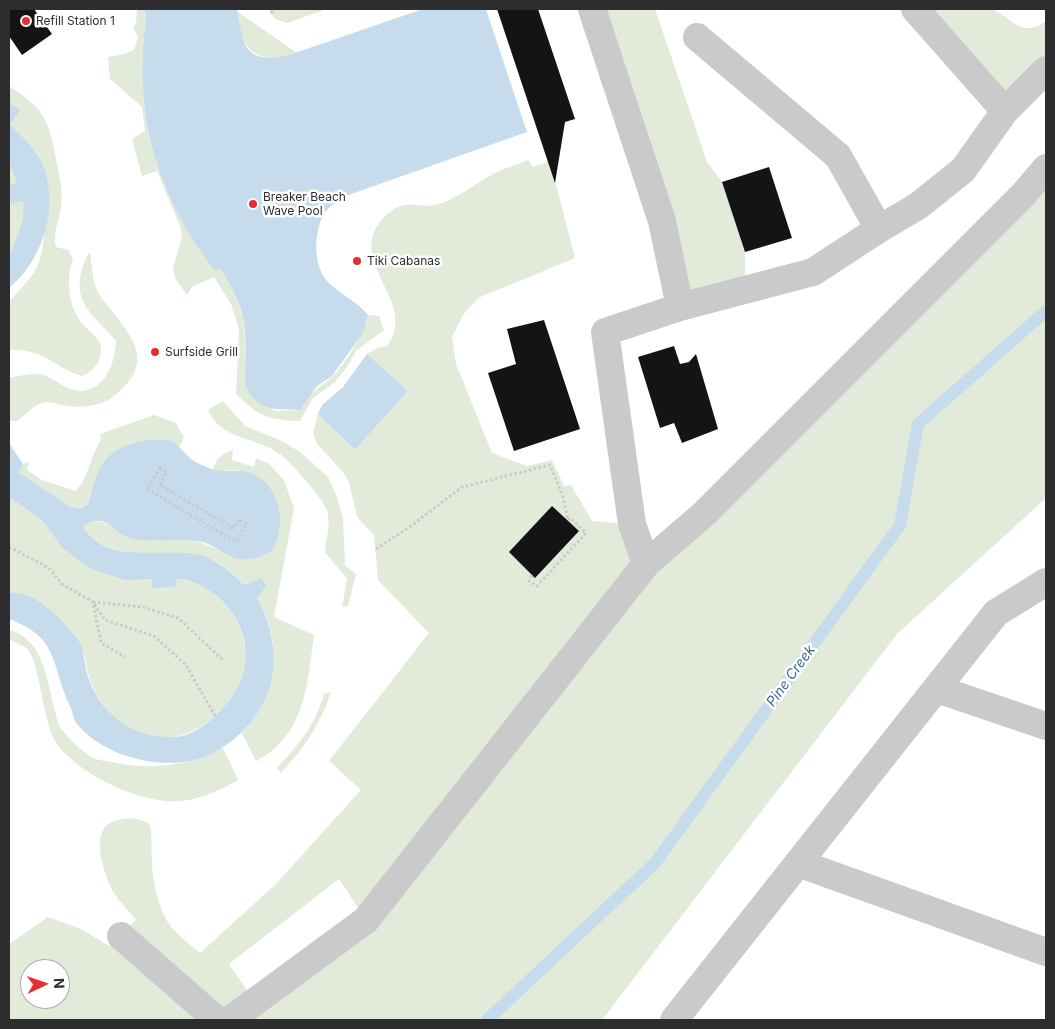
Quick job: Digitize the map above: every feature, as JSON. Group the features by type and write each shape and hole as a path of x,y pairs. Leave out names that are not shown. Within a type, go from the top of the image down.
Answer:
{"lane":[{"path":"592,9 662,221 680,307"},
{"path":"915,9 1005,111"},
{"path":"697,37 838,156 879,229"},
{"path":"646,564 632,524 605,332 680,307 813,272 918,206 963,170 1005,111 1046,70"},
{"path":"230,1020 366,920 646,564 705,512 1023,195 1046,168"},
{"path":"674,1020 996,613 1046,582"},
{"path":"937,689 1046,726"},
{"path":"798,863 1046,952"},
{"path":"120,936 216,1020"}],"path":[{"path":"271,13 276,9"},
{"path":"376,548 411,526 462,487 550,465 563,497 568,520 570,518 586,533 537,586 530,581 532,575"},
{"path":"160,468 167,472 160,485 233,528 239,519 247,524 236,542 147,489 160,468"},
{"path":"9,547 49,568 62,584 93,602 142,607 178,618 223,660"},
{"path":"93,602 101,643 125,657"},
{"path":"93,602 105,620 154,636 186,665 215,716"}],"green space":[{"path":"987,8 992,9 1017,25 1030,28 1046,21 1046,70 1005,111 915,9"},
{"path":"137,9 144,9 146,17 143,86 146,119 153,150 163,181 177,211 214,269 220,269 236,298 244,324 246,351 245,383 274,411 300,410 311,394 333,376 343,364 359,338 368,315 379,316 384,330 356,351 347,367 335,382 313,398 300,421 265,416 236,394 239,329 231,304 214,277 192,287 187,295 175,278 173,268 182,238 180,226 157,171 142,176 132,139 145,131 142,107 110,79 108,57 134,50 138,37 133,28 136,24"},
{"path":"268,9 327,9 287,23 275,19"},
{"path":"592,9 655,9 707,162 722,182 745,252 745,290 680,307"},
{"path":"238,12 297,53 271,57 261,56 253,52 242,37"},
{"path":"9,86 39,110 51,137 62,196 55,237 56,247 68,250 73,259 69,274 69,290 72,305 82,324 95,336 101,346 97,364 91,371 82,376 40,355 21,350 9,350 9,302 31,277 40,260 47,199 44,173 39,161 23,138 10,125"},
{"path":"528,160 533,167 550,161 575,258 478,298 463,315 452,337 456,364 492,453 527,466 552,460 564,486 571,485 592,521 632,524 646,564 1046,168 1046,498 897,634 602,1020 9,1020 9,944 48,917 81,929 109,946 136,920 114,893 106,876 100,843 102,833 107,825 128,818 149,823 154,879 160,906 173,929 200,953 276,884 361,790 329,761 429,633 378,580 374,535 357,517 349,482 343,472 317,444 313,433 318,414 355,450 408,391 367,354 377,348 387,346 395,329 394,312 374,260 371,243 377,226 399,206 430,206 442,203 497,172","holes":["339,879 366,920 255,1002 229,964"]},
{"path":"9,163 17,183 9,186"},
{"path":"9,186 11,203 23,201 23,208 19,235 9,254"},
{"path":"90,252 95,286 125,329 136,350 135,372 115,395 105,402 80,407 50,402 43,403 33,407 18,421 9,421 9,378 39,374 77,391 82,391 98,385 108,373 114,357 116,341 90,313 81,295 81,273"},
{"path":"223,401 245,426 282,441 300,452 328,477 343,517 345,565 356,574 348,606 342,607 347,579 325,552 329,520 324,505 306,480 280,454 270,448 230,433 214,420 208,410"},
{"path":"154,415 176,423 184,437 180,446 168,440 91,493 88,504 80,509 71,507 19,472 23,464 29,462 27,470 42,480 76,491 84,479 101,440 100,434"},
{"path":"233,450 232,460 254,467 256,458 269,464 284,480 294,508 274,617 314,635 306,690 294,723 273,750 256,761 242,733 254,718 263,702 273,668 274,651 266,615 257,598 261,578 244,585 224,567 210,559 194,555 125,551 109,547 95,539 83,526 92,522 105,522 118,532 131,538 189,540 213,547 229,556 277,501 264,483 247,472 232,470 220,472 213,470 220,457"},
{"path":"9,497 42,520 60,545 125,580 153,578 153,589 176,586 176,579 187,580 203,586 217,596 230,610 239,625 244,641 245,657 243,673 237,689 227,704 214,717 193,731 169,738 161,738 140,734 111,714 97,695 88,673 86,659 76,637 69,628 32,598 9,592"},
{"path":"9,630 20,634 36,651 46,673 59,725 71,740 93,758 130,765 171,765 197,759 223,748 238,780 218,791 203,796 181,801 165,801 130,792 94,776 78,765 55,741 47,719 38,676 31,654 26,648 9,639"},
{"path":"331,692 322,716 310,736 281,773 277,768 293,751 311,725 324,694"}],"water":[{"name":"Breaker Beach Wave Pool","path":"144,9 237,9 241,32 248,49 262,57 274,57 289,55 423,9 486,9 527,132 340,198 327,210 320,222 318,231 316,250 320,269 329,283 368,315 363,333 332,376 317,386 300,410 267,407 254,399 249,392 245,383 246,350 244,323 237,298 220,269 214,270 194,241 163,181 153,151 146,119 143,86 146,17"},
{"path":"9,102 20,110 10,125 35,152 45,171 49,203 48,219 38,250 30,265 9,288 9,256 20,228 23,215 23,201 11,204 9,185 17,183 9,163"},
{"path":"367,354 408,391 355,450 318,414 322,405 343,387"},
{"path":"149,440 172,441 193,460 214,470 247,472 263,480 276,498 280,519 277,540 273,550 254,559 236,558 202,542 130,538 109,524 99,521 83,526 93,538 105,546 134,552 195,554 209,558 222,566 244,585 261,578 266,586 257,598 266,617 272,639 274,661 271,682 262,705 240,734 220,749 209,755 176,763 157,762 121,754 89,736 75,720 51,654 45,644 25,626 9,619 9,592 23,594 37,600 57,616 80,644 87,673 99,700 119,721 131,728 159,736 180,737 206,724 227,704 237,689 243,673 244,641 239,625 230,610 217,596 203,586 187,580 176,579 177,586 152,589 152,579 125,580 95,570 80,562 60,545 42,520 9,497 9,443 23,464 19,472 71,507 80,509 88,504 96,478 106,459 122,447"}],"building":[{"name":"Refill Station 1","path":"9,9 34,9 52,34 22,55 9,36"},
{"path":"497,9 538,9 575,119 565,122 555,183"},
{"path":"769,167 792,238 745,252 722,182"},
{"path":"544,320 580,429 514,451 488,373 516,364 507,329"},
{"path":"674,346 680,364 689,362 696,354 718,429 682,443 674,423 660,428 638,357"},
{"path":"552,506 579,531 535,578 509,552"}],"waterway":[{"name":"Pine Creek","path":"487,1020 655,863 900,525 918,424 1046,311"}],"place":[{"name":"Refill Station 1","path":"26,21"},
{"name":"Breaker Beach Wave Pool","path":"253,204"},
{"name":"Tiki Cabanas","path":"357,261"},
{"name":"Surfside Grill","path":"155,352"}]}
